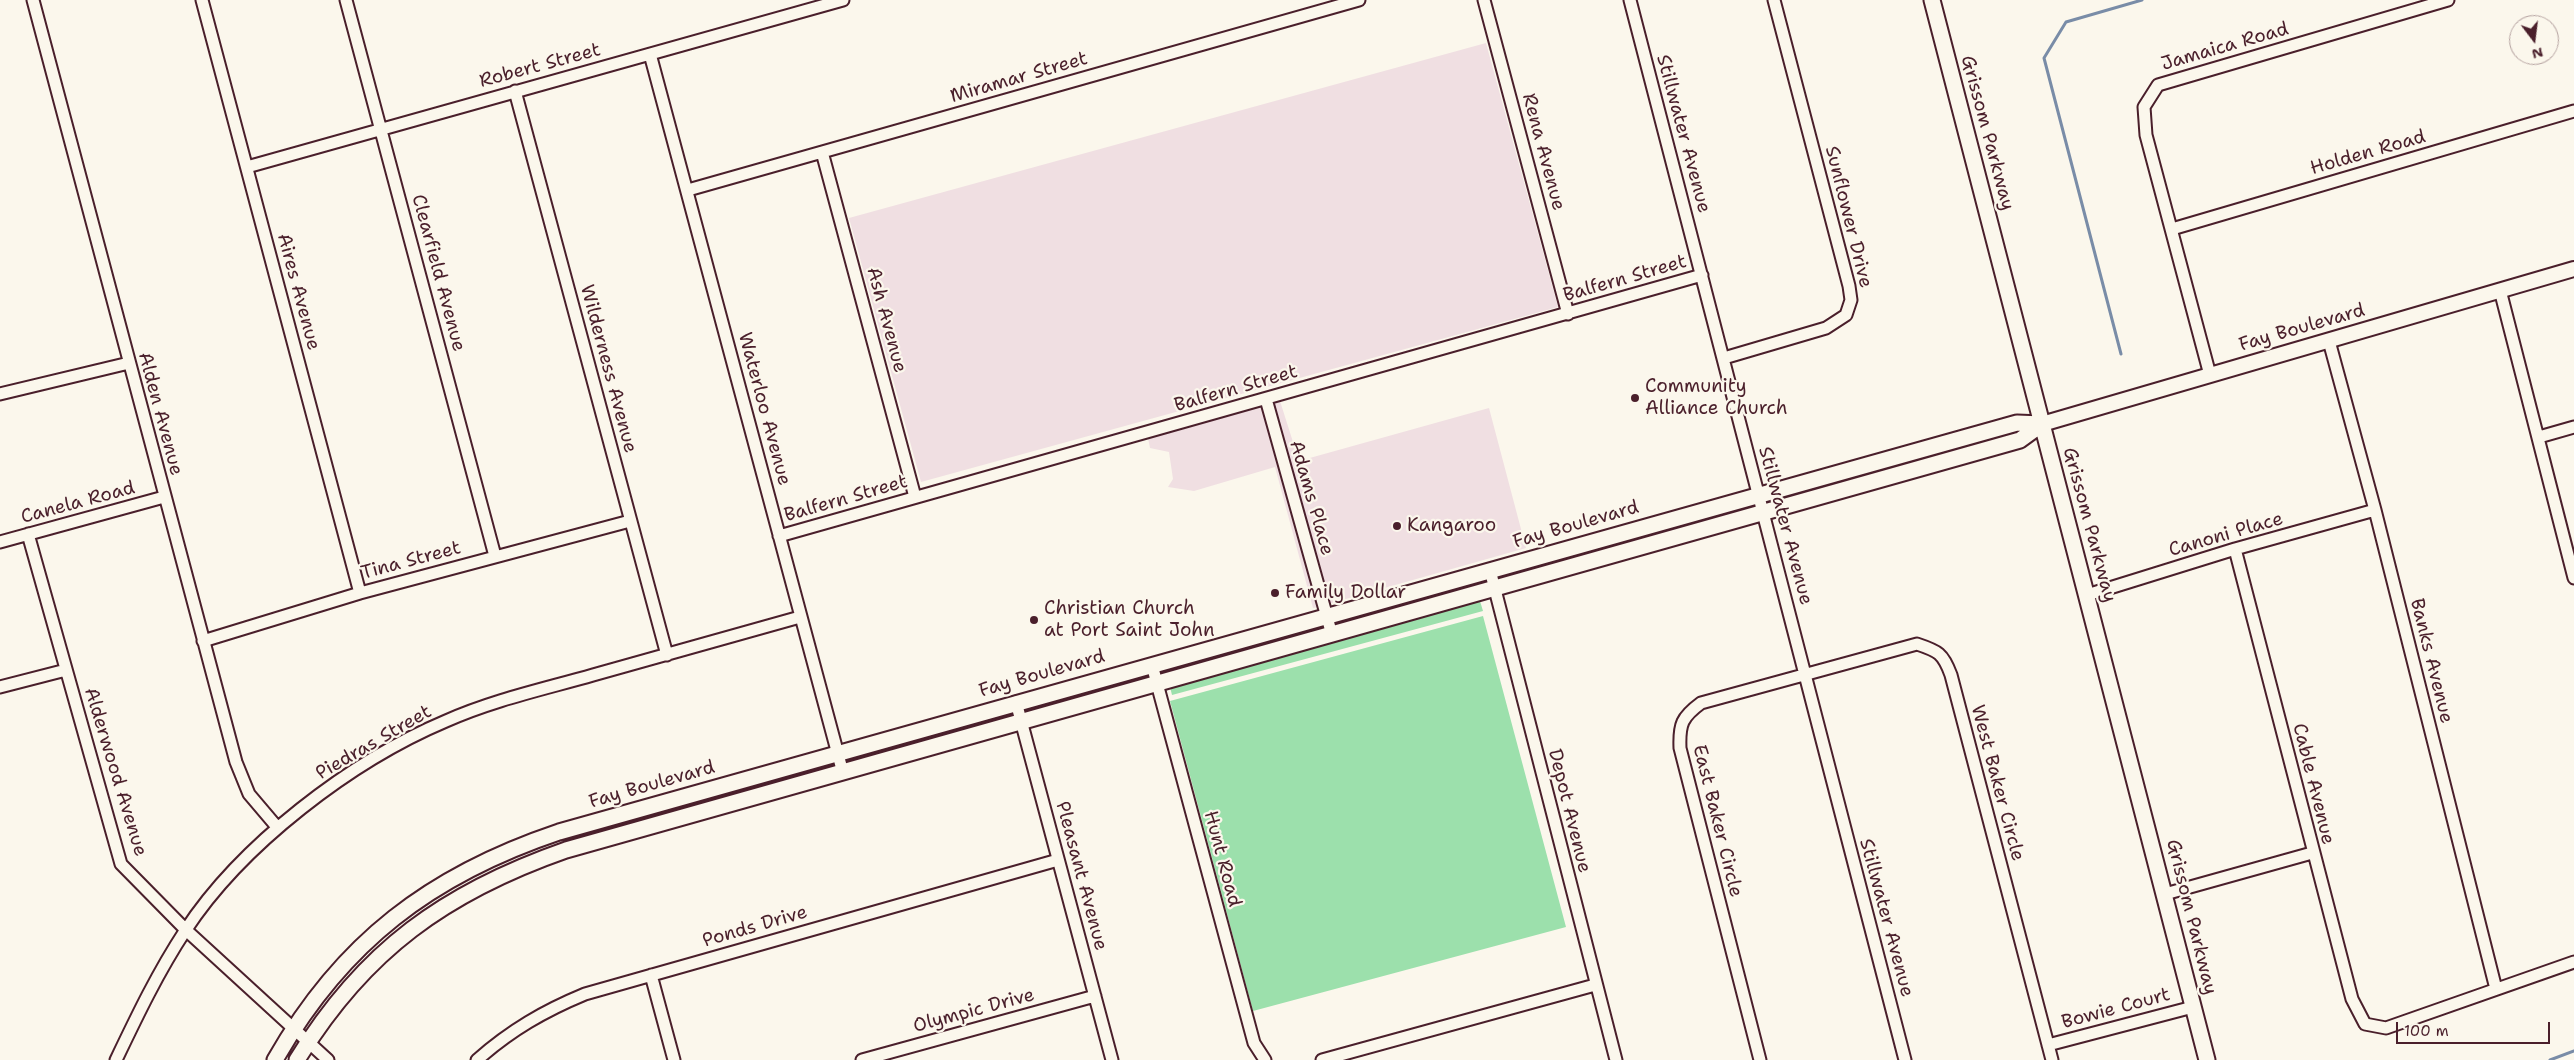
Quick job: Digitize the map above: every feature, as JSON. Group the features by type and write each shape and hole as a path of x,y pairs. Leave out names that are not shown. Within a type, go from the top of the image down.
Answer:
{"main road":[{"name":"Grissom Parkway","path":"1932,0 2207,1060"},
{"name":"Fay Boulevard","path":"275,1060 292,1029 342,965 381,927 424,894 471,867 522,844 1016,702 1758,494 2017,423 2042,424"},
{"name":"Fay Boulevard","path":"297,1060 330,1010 372,962 430,914 479,886 531,862 2020,440 2042,424"}],"street":[{"name":"Alden Avenue","path":"33,0 236,762 249,794 277,827"},
{"name":"Aires Avenue","path":"202,0 360,593"},
{"name":"Clearfield Avenue","path":"346,0 496,556"},
{"name":"Robert Street","path":"247,167 843,0"},
{"name":"Miramar Street","path":"688,190 1359,0"},
{"name":"Rena Avenue","path":"1484,0 1568,314"},
{"name":"Stillwater Avenue","path":"1630,0 1905,1060"},
{"name":"Sunflower Drive","path":"1724,358 1826,328 1846,315 1851,300 1850,286 1774,0"},
{"name":"Jamaica Road","path":"2210,376 2146,135 2144,107 2158,85 2448,0"},
{"name":"Waterloo Avenue","path":"650,54 843,773"},
{"name":"Wilderness Avenue","path":"515,91 667,655"},
{"name":"Holden Road","path":"2172,229 2574,111"},
{"name":"Ash Avenue","path":"822,152 915,497"},
{"name":"Fay Boulevard","path":"2042,424 2574,268"},
{"name":"Balfern Street","path":"779,536 1702,275"},
{"path":"2500,290 2574,574"},
{"name":"Banks Avenue","path":"2329,341 2375,510 2496,990"},
{"path":"0,394 129,363"},
{"name":"Adams Place","path":"1266,398 1332,635"},
{"path":"2539,437 2574,427"},
{"name":"Canela Road","path":"0,542 164,497"},
{"name":"Canoni Place","path":"2087,595 2234,549 2375,510"},
{"name":"Tina Street","path":"203,641 360,593 630,520"},
{"name":"Alderwood Avenue","path":"28,534 121,864 186,930 328,1060"},
{"name":"Cable Avenue","path":"2234,549 2312,853 2352,999 2365,1024 2386,1028 2496,990"},
{"name":"Depot Avenue","path":"1490,570 1595,985 1616,1060"},
{"name":"Piedras Street","path":"116,1060 146,996 186,930 223,884 277,827 361,766 445,721 496,702 800,617"},
{"name":"West Baker Circle","path":"1805,675 1917,644 1936,650 1945,659 1951,675 2052,1060"},
{"name":"Hunt Road","path":"1152,665 1254,1043 1265,1060"},
{"path":"0,687 66,670"},
{"name":"East Baker Circle","path":"1760,1060 1680,748 1679,729 1687,714 1701,704 1805,675"},
{"name":"Pleasant Avenue","path":"1016,702 1112,1060"},
{"path":"605,819 611,838"},
{"path":"2165,894 2312,853"},
{"name":"Ponds Drive","path":"478,1060 499,1041 544,1011 585,994 1058,860"},
{"path":"2496,990 2574,962"},
{"path":"651,975 674,1060"},
{"path":"1322,1060 1595,985"},
{"name":"Olympic Drive","path":"862,1060 1095,996"},
{"name":"Bowie Court","path":"2048,1045 2193,1007"}],"shaded area":[{"path":"1486,43 1558,307 921,482 849,218"},
{"path":"1280,401 1299,461 1489,408 1526,548 1328,604 1272,403"},
{"path":"1262,406 1318,607 1313,608 1275,467 1194,491 1168,487 1173,479 1169,452 1150,448 1148,438"}],"green space":[{"path":"1480,601 1483,611 1172,695 1170,687"},
{"path":"1483,616 1566,927 1253,1011 1170,701"}],"waterway":[{"path":"2121,354 2044,58 2066,22 2142,0"},
{"path":"2550,1060 2574,1051"}],"place":[{"name":"Community Alliance Church","path":"1635,398"},
{"name":"Kangaroo","path":"1397,526"},
{"name":"Family Dollar","path":"1275,593"},
{"name":"Christian Church at Port Saint John","path":"1034,620"}]}
